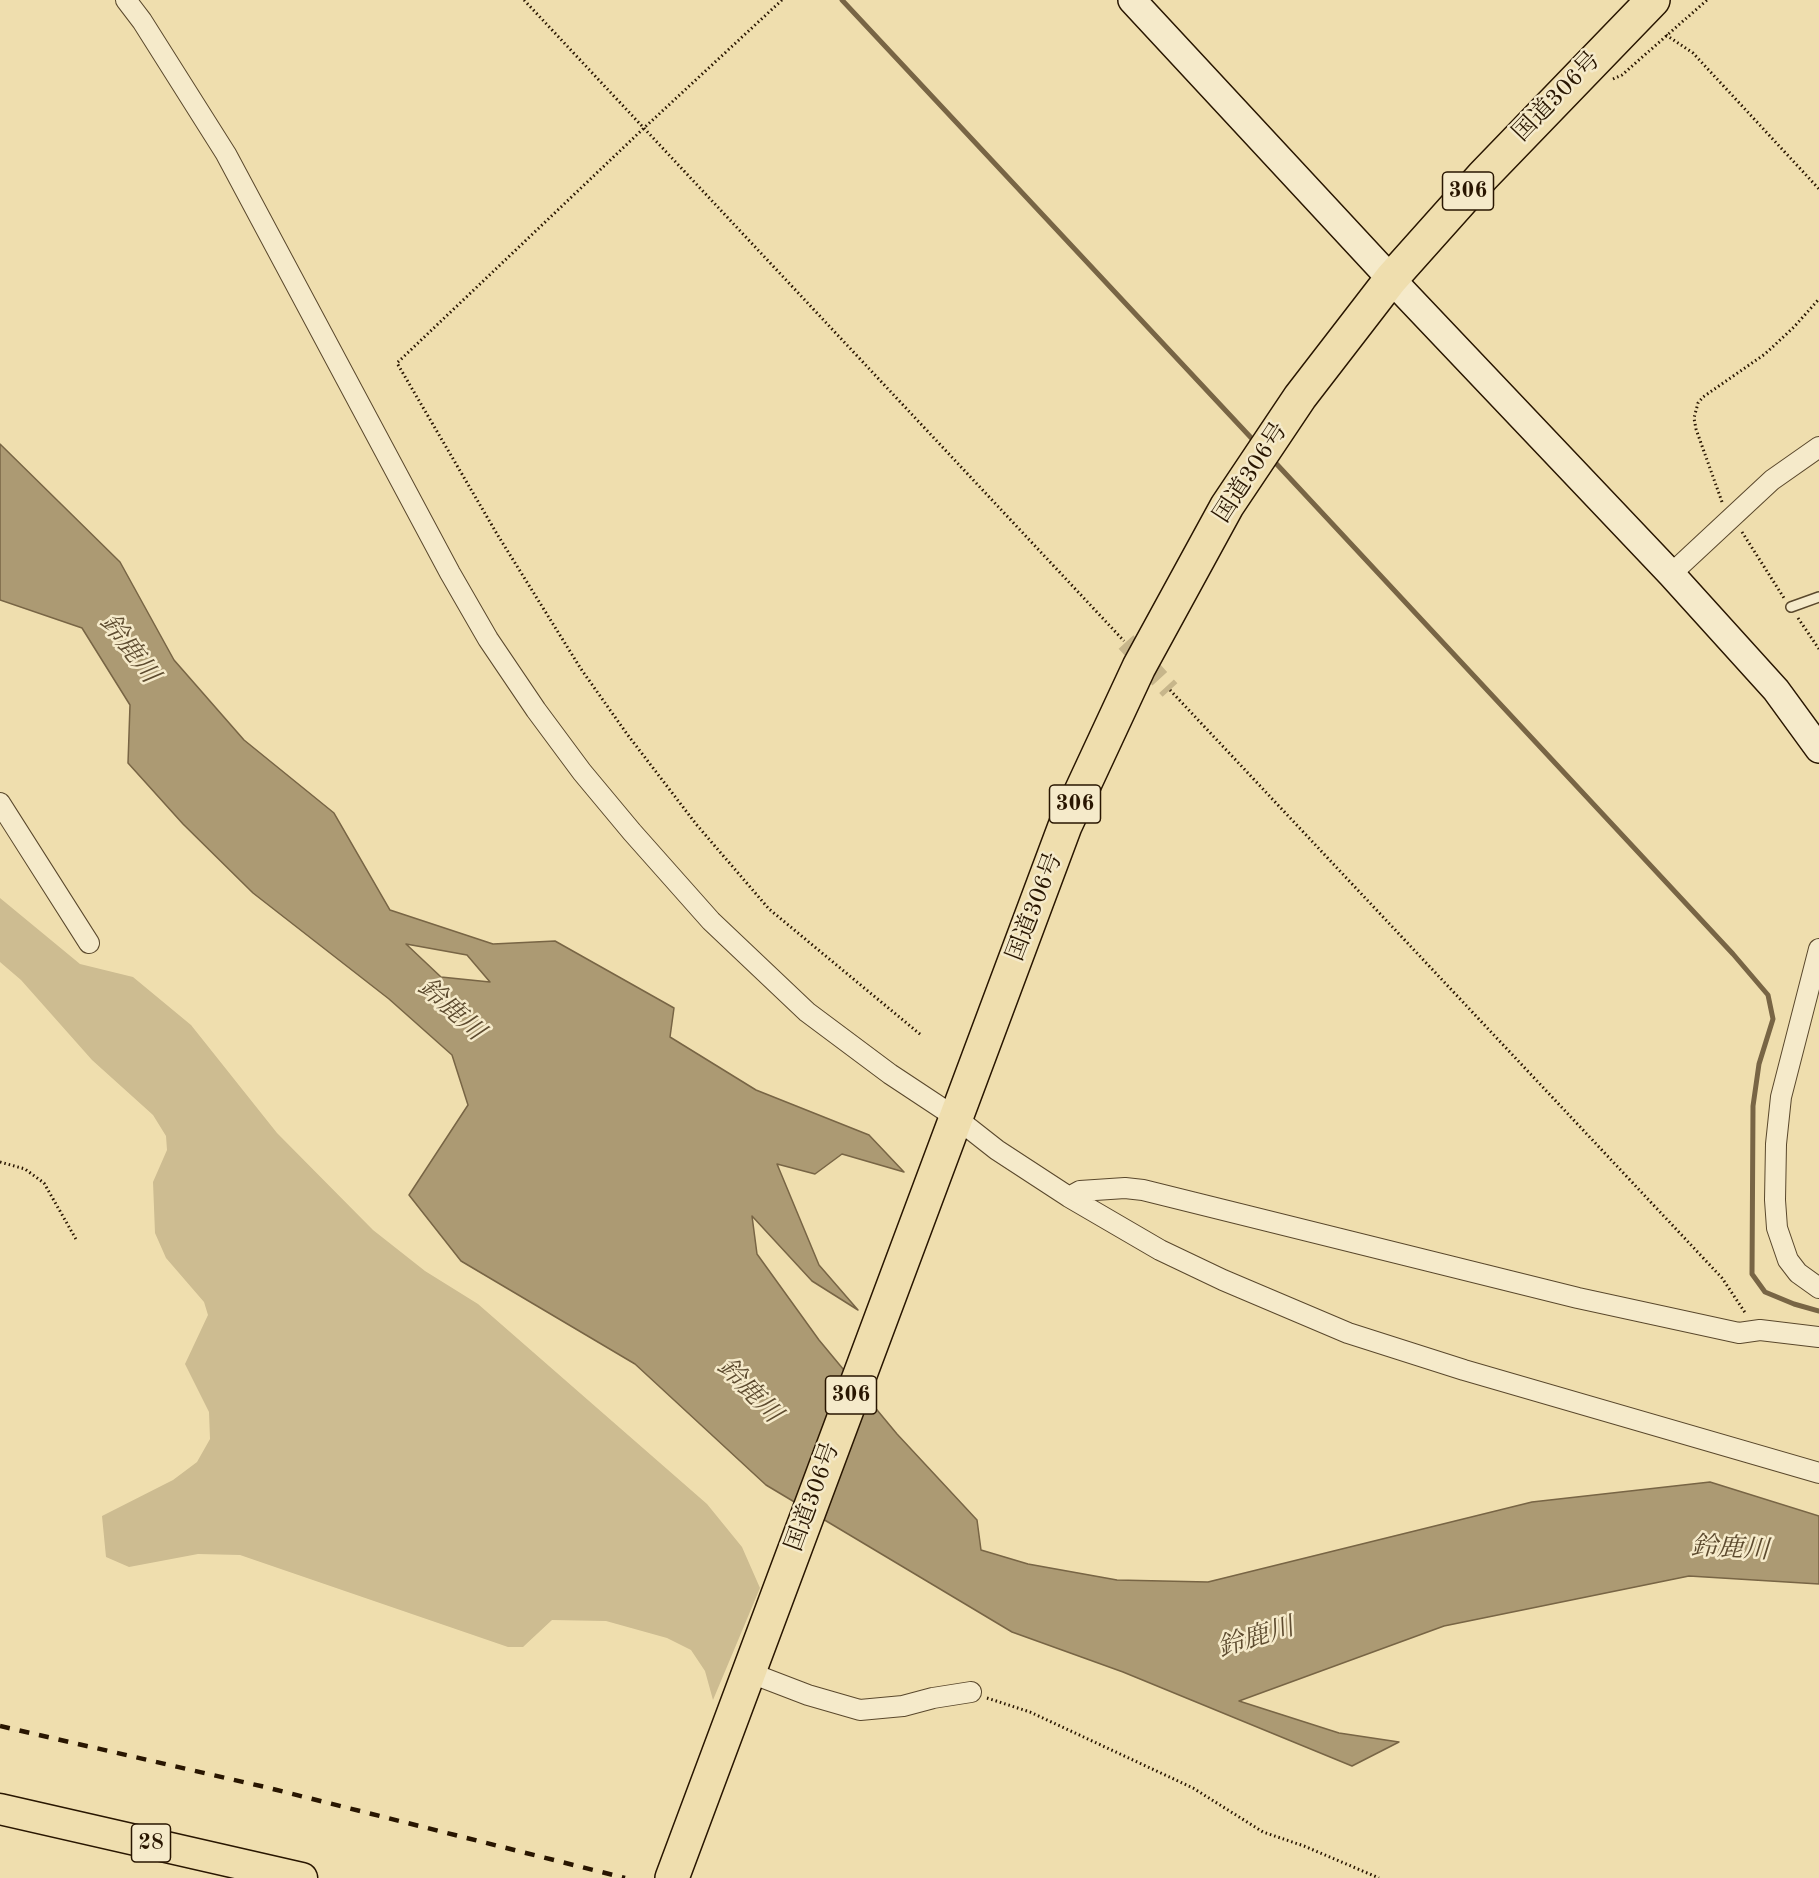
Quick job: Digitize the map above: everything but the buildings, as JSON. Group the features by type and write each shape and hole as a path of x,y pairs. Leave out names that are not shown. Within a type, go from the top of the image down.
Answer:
{"highway":[{"name":"国道306号","path":"672,1878 1065,826 1139,667 1227,506 1300,397 1391,279 1483,176 1653,0"}],"main road":[{"name":"28","path":"0,1809 302,1878"}],"street":[{"path":"126,0 142,21 226,154 450,573 489,639 536,710 582,772 711,921 807,1012 890,1074 952,1125 1160,1250 1223,1280 1348,1333 1464,1370 1819,1473"},
{"path":"1132,0 1391,279 1671,574 1776,690 1819,748"},
{"path":"1671,574 1772,480 1819,447"},
{"path":"0,803 89,943"},
{"path":"1819,949 1781,1097 1776,1144 1774,1200 1777,1228 1788,1260 1798,1273 1819,1288"},
{"path":"1069,1197 1080,1191 1125,1188 1143,1190 1578,1298 1739,1333 1760,1330 1819,1337"},
{"path":"747,1674 860,1710 903,1706 970,1692"}],"lane":[{"path":"1791,607 1819,597"}],"path":[{"path":"524,0 1126,642"},
{"path":"782,0 398,363 497,534 581,669 696,824 770,909 921,1035"},
{"path":"1612,79 1622,75 1707,0"},
{"path":"1666,35 1693,52 1819,189"},
{"path":"1819,299 1766,354 1703,397 1695,409 1694,418 1722,503 1819,649"},
{"path":"1170,690 1722,1278 1750,1320 1760,1330"},
{"path":"0,1162 26,1169 44,1183 77,1241"},
{"path":"970,1692 1030,1712 1193,1788 1263,1832 1304,1846 1379,1878"}],"shaded area":[{"path":"0,898 80,964 133,977 191,1025 277,1133 373,1230 425,1271 478,1304 707,1504 742,1547 760,1588 713,1700 705,1671 691,1650 667,1638 606,1621 552,1620 523,1647 508,1647 240,1555 198,1554 129,1567 106,1557 102,1516 173,1480 197,1462 210,1439 209,1412 185,1364 208,1315 204,1302 166,1258 155,1233 153,1182 167,1150 166,1136 153,1115 92,1060 21,980 0,962"}],"water":[{"name":"鈴鹿川","path":"0,444 120,562 174,660 244,740 334,813 390,910 493,944 555,941 674,1008 670,1037 756,1090 869,1135 904,1172 842,1154 815,1174 777,1164 819,1265 858,1310 812,1281 752,1216 757,1254 819,1340 897,1434 977,1520 981,1550 1028,1564 1117,1580 1208,1582 1532,1502 1710,1482 1819,1516 1819,1584 1689,1576 1444,1626 1239,1701 1339,1733 1399,1742 1352,1766 1123,1672 1012,1632 766,1485 635,1364 461,1261 409,1195 468,1105 452,1055 389,999 253,893 183,824 128,763 130,705 82,628 0,600","holes":["406,944 467,955 490,982 441,977"]}],"waterway":[{"path":"842,0 1256,443"},
{"path":"1271,458 1733,954 1768,995 1773,1019 1759,1064 1753,1106 1752,1274 1765,1292 1819,1311"}],"tunnel":[{"path":"1126,642 1170,690"}],"railway":[{"path":"0,1726 265,1787 625,1878"}]}
